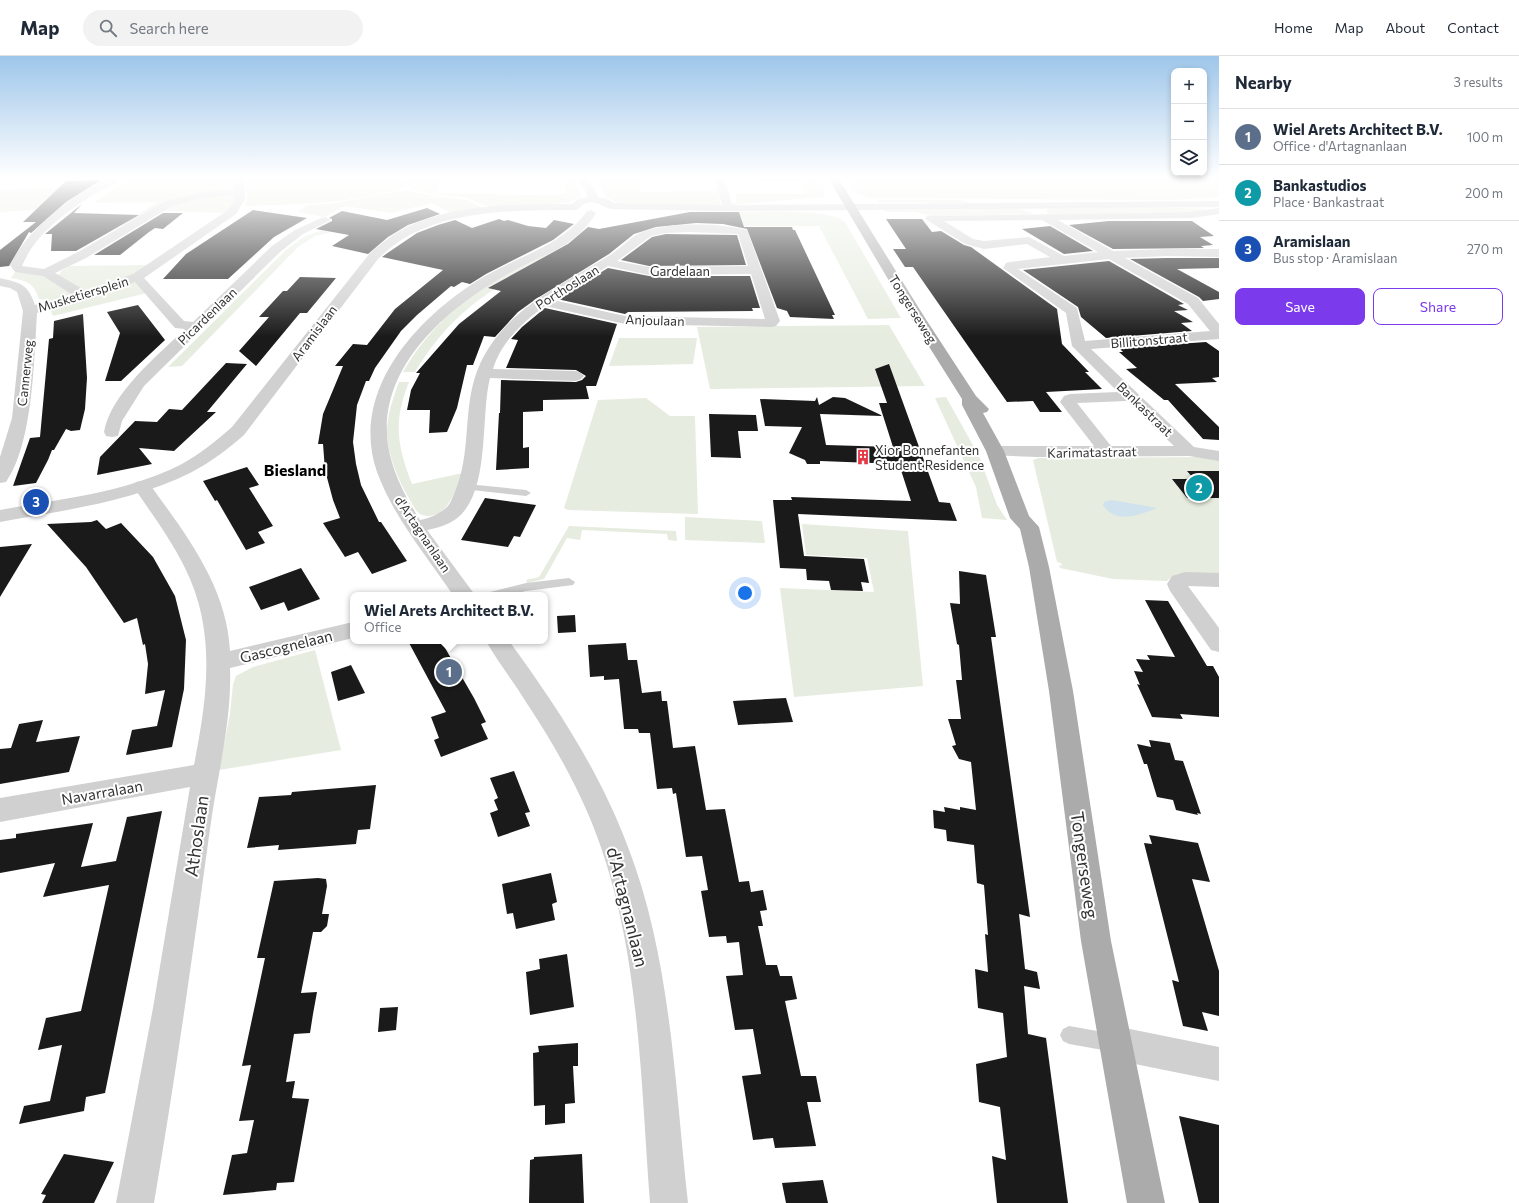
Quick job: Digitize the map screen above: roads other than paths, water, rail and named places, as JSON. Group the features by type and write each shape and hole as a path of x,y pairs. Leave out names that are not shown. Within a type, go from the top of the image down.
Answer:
{"main road":[{"name":"Tongerseweg","path":"865,230 914,311 970,399 985,415 1001,451 1021,484 1032,519 1029,527 1043,586 1061,691 1096,941 1146,1203"}],"street":[{"path":"42,230 23,251 16,267 46,273 85,296"},
{"path":"46,273 82,255 125,230"},
{"name":"Musketiersplein","path":"30,311 85,296 137,277 208,230"},
{"name":"Picardenlaan","path":"112,432 114,421 138,383 276,249 304,230"},
{"name":"Aramislaan","path":"0,516 116,493 142,486 175,474 199,462 220,448 233,437 374,256 393,240 416,230"},
{"name":"d'Artagnanlaan","path":"462,592 417,528 394,490 380,451 379,430 382,411 396,369 421,333 454,302 492,277 569,237 578,230"},
{"name":"Porthoslaan","path":"417,528 444,519 454,512 467,488 475,456 477,403 484,373 492,355 507,334 517,322 542,302 626,250 637,240 653,232 668,230 734,230 743,232 755,270"},
{"path":"949,230 969,242 976,244 1029,240 1061,259"},
{"path":"1067,230 1207,308 1219,334"},
{"path":"1079,346 1072,312 1009,268 1010,266 1110,254 1171,251 1219,253"},
{"name":"Gardelaan","path":"606,262 649,271 755,270"},
{"name":"Anjoulaan","path":"542,302 626,320 770,323 773,320 755,270"},
{"path":"137,277 180,325 198,326"},
{"name":"Cannerweg","path":"0,282 22,290 30,311 20,418 10,454 0,478"},
{"name":"Billitonstraat","path":"1079,346 1219,334"},
{"name":"Bankastraat","path":"1079,346 1189,450"},
{"path":"484,373 576,376"},
{"path":"1106,451 1068,402 1070,399 1131,396"},
{"path":"1189,450 1219,456"},
{"name":"Karimatastraat","path":"1001,451 1189,450"},
{"name":"Athoslaan","path":"135,1203 182,924 218,689 219,662 215,623 203,580 181,542 142,486"},
{"path":"1219,580 1185,579 1180,580 1177,584 1180,591 1219,644"},
{"name":"Gascognelaan","path":"219,662 350,631"},
{"name":"d'Artagnanlaan","path":"499,644 540,702 575,762 598,808 625,879 638,933 647,983 668,1203"},
{"name":"Navarralaan","path":"0,810 205,774"},
{"path":"1115,1043 1219,1064"}],"lane":[{"path":"467,488 526,493"},
{"path":"505,592 526,586 569,582"},
{"path":"1070,1035 1115,1043"}],"water":[{"path":"1112,500 1157,508 1128,517 1121,517 1108,511 1103,505 1104,502"}],"place":[{"name":"Xior Bonnefanten Student Residence","path":"863,457"},
{"name":"Bankastudios","path":"1199,488"},
{"name":"Aramislaan","path":"36,502"},
{"name":"Wiel Arets Architect B.V.","path":"449,672"}],"district":[{"name":"Biesland","path":"295,469"}]}
